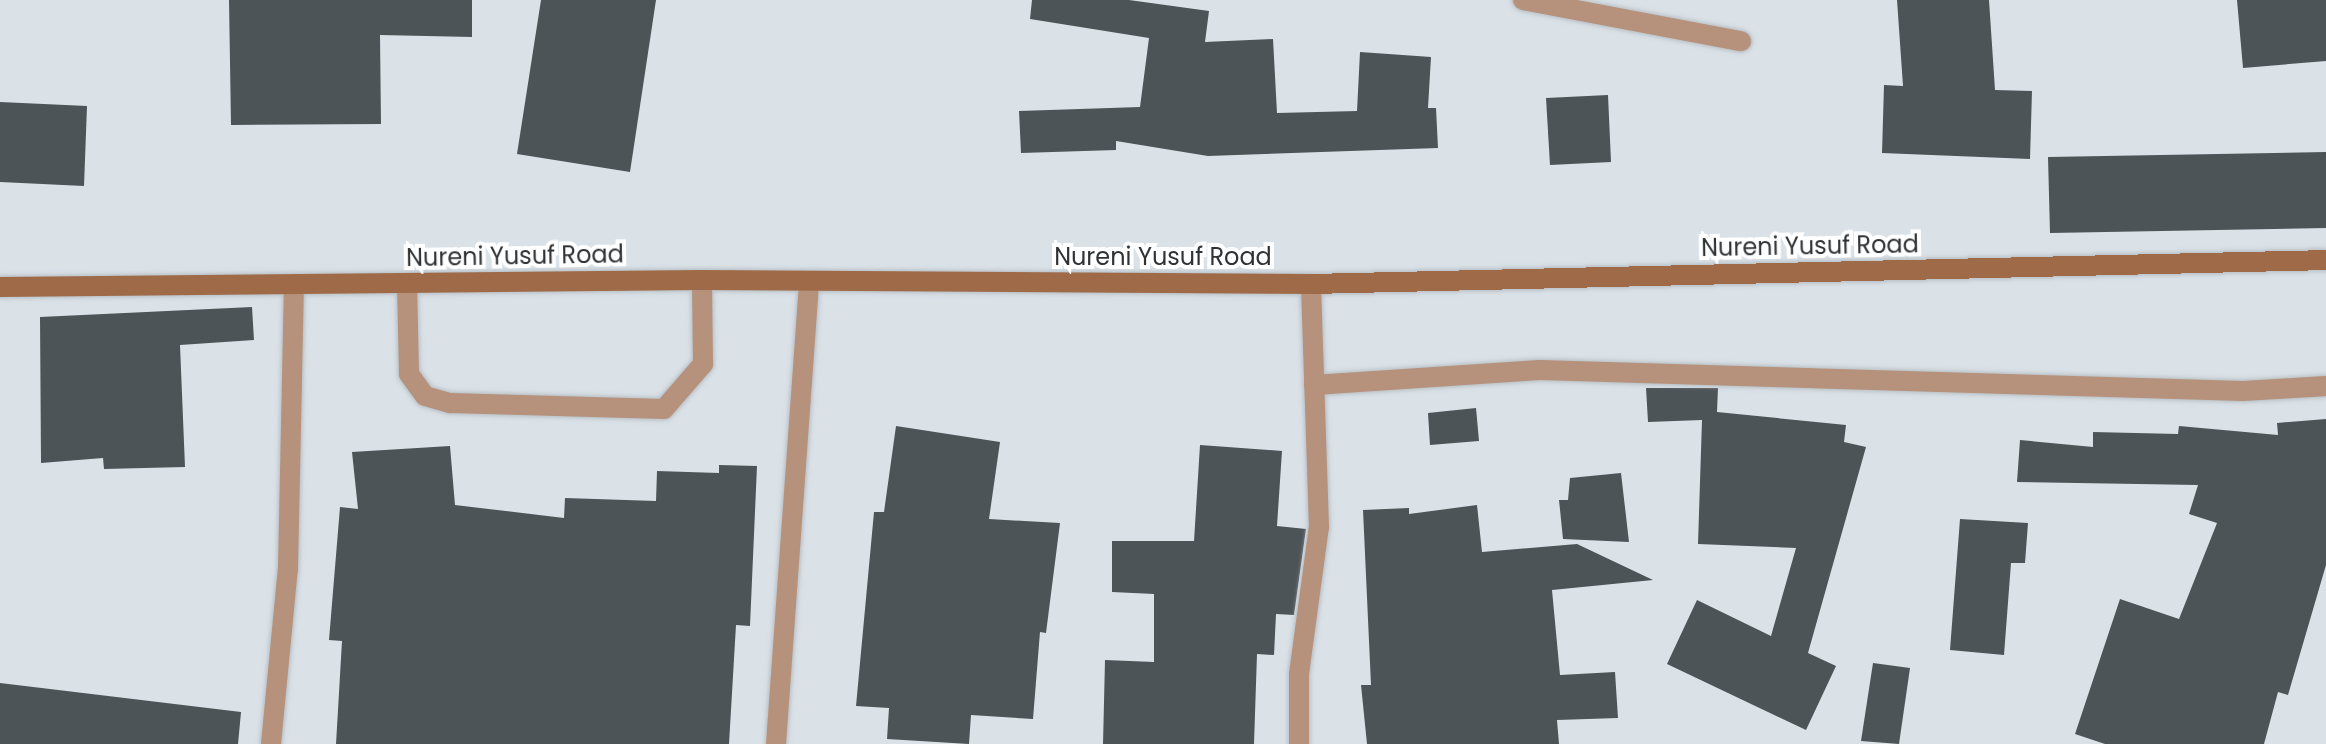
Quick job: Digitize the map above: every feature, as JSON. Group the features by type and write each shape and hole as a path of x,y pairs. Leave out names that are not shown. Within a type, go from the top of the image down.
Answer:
{"street":[{"path":"1523,0 1741,41"},
{"name":"Nureni Yusuf Road","path":"0,287 702,280 1311,284 2326,260"},
{"path":"407,284 409,374 425,396 450,403 664,409 703,364 702,280"},
{"path":"776,744 809,281"},
{"path":"1299,744 1299,674 1319,527 1311,284"},
{"path":"271,744 288,569 294,285"},
{"path":"1314,385 1540,370 2243,391 2326,386"}],"building":[{"path":"229,0 472,0 472,37 380,35 381,124 231,125"},
{"path":"541,0 656,0 630,172 517,154"},
{"path":"1032,0 1129,0 1209,11 1205,42 1273,39 1277,113 1357,111 1360,52 1431,57 1428,108 1436,108 1438,148 1208,156 1116,141 1116,150 1021,153 1019,111 1140,107 1149,38 1030,19"},
{"path":"1897,0 1989,0 1995,90 2032,91 2030,159 1882,153 1884,85 1903,86"},
{"path":"2237,0 2326,0 2326,61 2243,68"},
{"path":"1608,95 1611,162 1550,165 1546,98"},
{"path":"0,102 87,106 84,186 0,182"},
{"path":"2326,152 2326,228 2050,233 2048,157"},
{"path":"252,307 254,340 180,345 185,467 104,469 103,458 41,463 40,317"},
{"path":"1646,388 1718,388 1717,412 1846,425 1844,442 1866,447 1808,653 1836,666 1806,730 1667,664 1697,600 1771,636 1796,548 1698,544 1702,420 1648,422"},
{"path":"1476,408 1479,441 1430,445 1428,413"},
{"path":"2326,419 2326,565 2288,695 2278,692 2264,744 2105,744 2075,734 2120,599 2179,619 2217,523 2189,514 2198,485 2017,482 2020,440 2093,447 2093,432 2178,434 2179,426 2278,435 2277,423"},
{"path":"896,426 1000,442 989,519 1060,523 1046,633 1040,632 1033,719 971,715 969,744 887,739 889,708 856,706 874,512 884,512"},
{"path":"1200,445 1282,451 1277,526 1306,529 1294,615 1276,614 1274,655 1257,654 1254,744 1103,744 1105,660 1154,662 1154,594 1112,592 1112,541 1194,541"},
{"path":"450,446 455,505 564,518 565,498 656,501 657,471 719,473 719,465 757,466 750,626 736,625 729,744 336,744 342,641 329,640 340,507 358,509 352,452"},
{"path":"1621,473 1629,542 1563,539 1559,500 1568,500 1570,478"},
{"path":"1477,505 1482,552 1577,544 1653,580 1552,590 1560,675 1615,672 1618,718 1557,720 1559,744 1367,744 1361,685 1371,685 1363,510 1409,508 1409,514"},
{"path":"1960,519 2028,523 2025,563 2011,563 2004,655 1950,650"},
{"path":"1873,663 1910,668 1899,744 1861,741"},
{"path":"0,683 241,712 238,744 0,744"}]}
